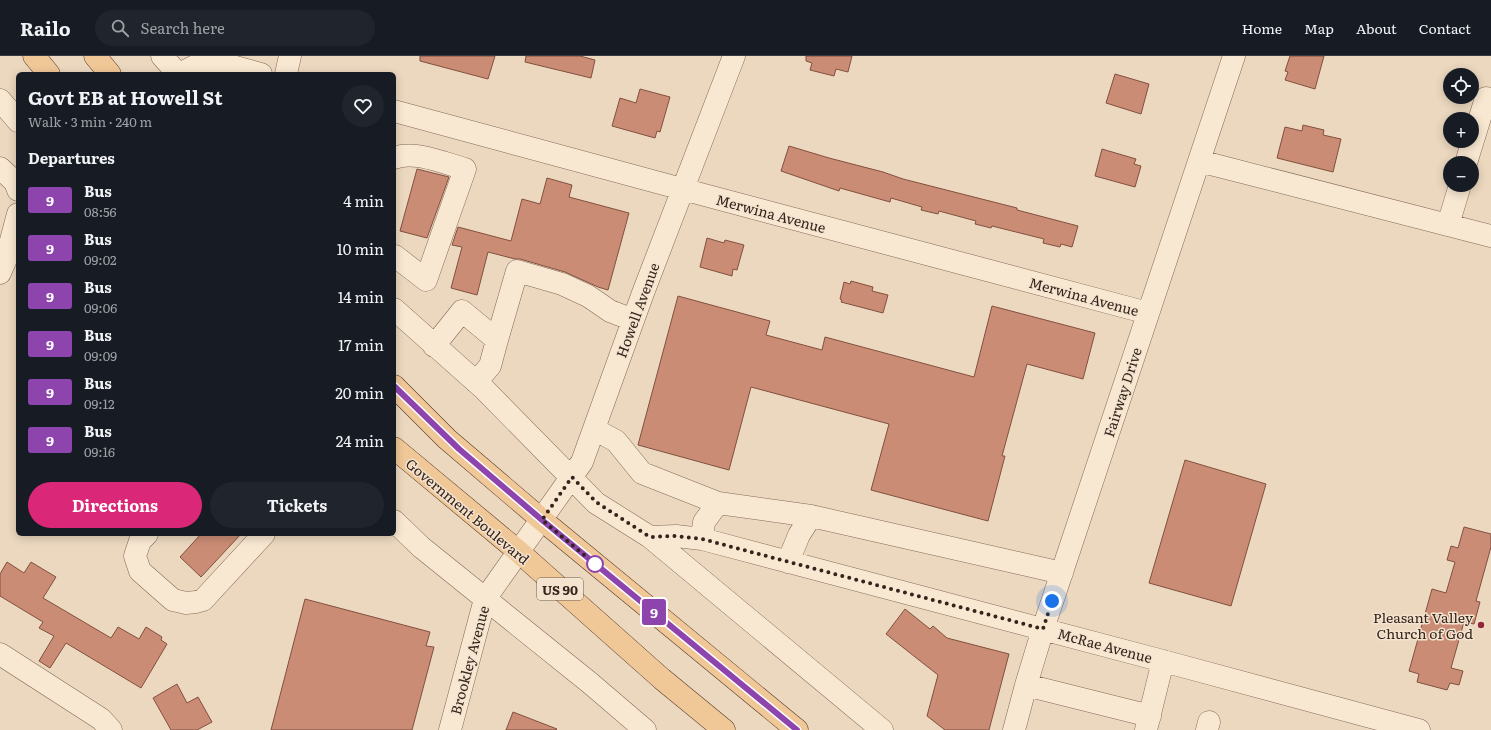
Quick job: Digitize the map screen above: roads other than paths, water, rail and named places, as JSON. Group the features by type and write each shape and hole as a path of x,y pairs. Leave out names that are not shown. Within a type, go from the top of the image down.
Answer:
{"main road":[{"path":"34,56 47,72"},
{"path":"95,56 108,72"},
{"name":"US 90","path":"396,388 447,439 542,520 797,730"},
{"name":"Government Boulevard","path":"396,450 518,552 662,679 724,730"}],"street":[{"path":"162,56 177,72"},
{"path":"286,72 290,56"},
{"name":"Howell Avenue","path":"518,552 582,462 682,189 734,56"},
{"name":"Fairway Drive","path":"1014,730 1043,629 1234,56"},
{"path":"183,72 203,62 221,63 254,72"},
{"path":"1468,156 1486,98 1491,99"},
{"name":"Merwina Avenue","path":"396,111 682,189 1148,313"},
{"path":"396,157 413,155 465,169 426,280 396,259"},
{"path":"1199,161 1491,236"},
{"path":"0,168 16,185"},
{"path":"1448,225 1458,192"},
{"path":"0,273 6,259 16,222"},
{"path":"0,286 4,287 16,246"},
{"path":"476,382 490,366 517,271 562,284 588,296 610,311 633,320"},
{"path":"396,311 476,382 596,502 650,537 882,730"},
{"path":"434,346 462,311 497,340"},
{"path":"594,429 616,441 642,473 718,503 811,516 1062,573"},
{"path":"702,539 704,522 718,503"},
{"path":"788,562 799,534 811,516"},
{"path":"396,523 421,547 590,683 645,730"},
{"path":"145,536 140,541 135,556 140,571 173,600 186,603 203,600 262,536"},
{"name":"McRae Avenue","path":"650,537 676,536 702,539 1163,661 1388,726 1419,730"},
{"name":"Brookley Avenue","path":"450,730 485,599 518,552"},
{"path":"0,654 100,719 111,730"},
{"path":"1026,685 1148,723 1163,661"}],"place":[{"name":"Pleasant Valley Church of God","path":"1481,625"}]}
